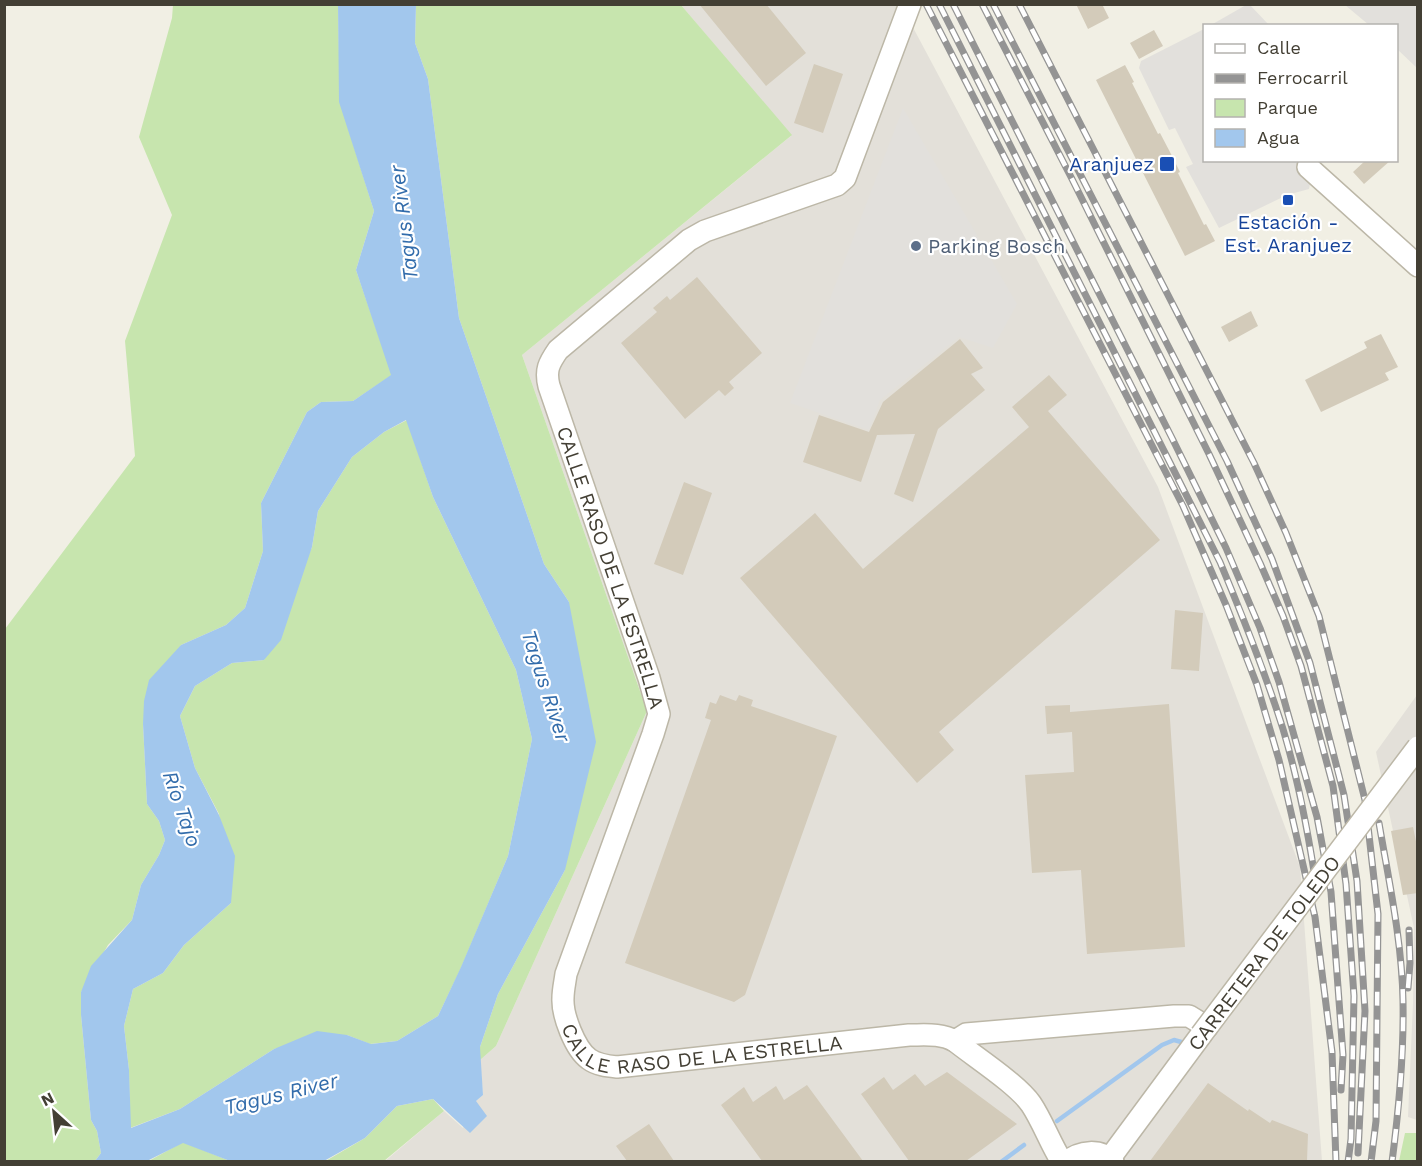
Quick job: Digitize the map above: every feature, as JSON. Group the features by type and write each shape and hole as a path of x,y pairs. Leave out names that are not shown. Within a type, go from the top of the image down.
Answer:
{"street":[{"name":"CALLE RASO DE LA ESTRELLA","path":"910,4 845,178 837,185 705,231 689,240 558,350 549,362 546,375 549,386 649,678 659,714 566,974 563,1000 567,1023 578,1046 588,1058 602,1065 617,1067 909,1035 947,1036 955,1041 966,1034 1189,1016 1204,1031"},
{"path":"1308,167 1418,266"},
{"name":"CARRETERA DE TOLEDO","path":"1112,1160 1204,1031 1418,747"},
{"path":"955,1041 1020,1092 1031,1104 1051,1145 1064,1161 1085,1152 1098,1153 1112,1160"}],"shaded area":[{"path":"681,5 901,5 1158,487 1300,867 1322,1161 384,1162 444,1111 463,1128 476,1101 483,1095 480,1060 496,1046 647,711 522,355 791,136"},
{"path":"1246,5 1250,5 1268,24 1213,24"},
{"path":"1345,5 1417,6 1417,68 1398,50 1398,24 1368,24"},
{"path":"1203,30 1203,162 1314,162 1309,189 1287,195 1219,228 1186,167 1193,164 1175,128 1169,130 1139,68 1141,61"},
{"name":"Parking Bosch","path":"903,108 1017,304 993,348 959,337 880,400 869,430 790,403"},
{"path":"1417,695 1417,1120 1408,1117 1414,928 1376,752"}],"green space":[{"path":"173,5 338,5 340,102 374,211 356,270 392,375 353,401 321,402 307,412 261,503 263,551 245,608 226,625 181,645 143,724 147,804 159,821 165,840 141,885 132,920 108,945 81,992 91,1120 97,1131 101,1153 95,1161 5,1162 5,629 135,456 125,341 172,215 139,137 172,18"},
{"path":"416,5 681,5 792,135 522,355 647,711 496,1046 480,1060 480,1047 498,994 565,870 569,602 544,564 459,318 428,79 415,43"},
{"path":"407,420 433,497 516,670 532,739 508,856 461,968 438,1016 397,1041 370,1044 347,1035 274,1049 180,1109 130,1128 129,1070 124,1026 133,989 163,973 184,945 231,903 219,814 195,768 180,716 195,686 232,663 264,660 312,547 318,511 352,457 384,432"},
{"path":"433,1099 444,1111 384,1161 324,1162 365,1138 397,1106"},
{"path":"1405,1133 1417,1133 1417,1161 1399,1161"},
{"path":"183,1142 230,1161 147,1162"}],"water":[{"path":"338,5 416,5 415,43 428,79 459,318 544,564 569,602 596,742 565,870 498,994 480,1047 483,1095 476,1101 487,1116 470,1133 433,1099 397,1106 365,1138 324,1161 230,1161 183,1143 147,1161 95,1161 101,1153 97,1131 91,1120 81,992 91,966 132,920 141,885 165,840 159,821 147,804 143,724 144,701 149,680 181,645 226,625 245,608 263,551 261,503 307,412 321,402 353,401 391,375 356,270 374,211 339,102","holes":["406,420 433,497 516,670 532,739 508,856 438,1016 397,1041 371,1044 347,1035 317,1031 274,1049 180,1109 131,1128 129,1070 124,1026 133,989 163,973 184,945 231,903 235,856 219,815 195,768 180,716 195,686 232,663 264,660 281,640 312,547 318,511 352,457 384,432"]}],"building":[{"path":"699,4 766,4 806,53 766,86"},
{"path":"1076,4 1102,4 1109,18 1088,29"},
{"path":"1154,30 1163,46 1139,59 1130,43"},
{"path":"814,64 843,74 823,133 794,123"},
{"path":"1125,65 1158,134 1160,133 1180,172 1178,173 1204,225 1206,224 1215,241 1185,256 1096,80"},
{"path":"1364,162 1389,162 1364,184 1353,172"},
{"path":"697,277 762,353 729,382 734,388 725,396 719,390 685,419 621,343 657,312 653,308 667,296 670,300"},
{"path":"1251,311 1258,326 1229,342 1221,327"},
{"path":"1381,334 1398,367 1385,373 1389,380 1321,412 1305,380 1367,348 1364,342"},
{"path":"960,339 983,368 971,374 985,390 938,429 913,502 894,494 915,434 877,435 861,482 803,462 819,415 869,432 883,402"},
{"path":"1049,375 1067,395 1048,411 1160,540 939,732 954,750 917,783 740,578 815,513 863,569 1029,427 1012,407"},
{"path":"684,482 712,493 683,575 654,564"},
{"path":"1175,610 1203,613 1199,671 1171,669"},
{"path":"720,695 736,701 739,695 753,700 751,706 837,736 745,995 734,1002 625,963 711,720 705,718 710,702 716,704"},
{"path":"1169,704 1185,947 1087,954 1081,870 1032,873 1025,775 1074,772 1072,732 1047,734 1045,706 1070,705 1070,712"},
{"path":"1413,827 1418,851 1418,893 1403,895 1391,831"},
{"path":"947,1072 1017,1124 966,1161 909,1161 861,1094 884,1077 893,1090 915,1074 925,1086"},
{"path":"1208,1083 1248,1111 1249,1109 1270,1123 1272,1120 1308,1134 1307,1161 1150,1161"},
{"path":"807,1085 863,1161 762,1161 721,1105 744,1087 753,1102 776,1086 784,1100"},
{"path":"649,1124 674,1161 627,1161 616,1146"}],"waterway":[{"path":"1057,1121 1162,1045 1174,1040 1185,1043"},
{"path":"1001,1162 1024,1145"}],"railway":[{"path":"926,4 1183,506 1226,605 1257,685 1279,760 1315,917 1332,1052 1336,1162"},
{"path":"939,4 1220,562 1283,729 1303,810 1317,891"},
{"path":"953,4 1173,440 1226,548 1260,628 1279,682 1317,817 1331,892 1343,1055 1341,1090"},
{"path":"982,4 1209,454 1260,563 1301,666 1333,786 1346,884 1354,996 1351,1139 1348,1162"},
{"path":"993,4 1227,461 1272,559 1310,663 1344,795 1357,881 1365,1011 1358,1153"},
{"path":"1019,4 1254,463 1286,533 1319,616 1365,800 1378,914 1376,1121 1371,1162"},
{"path":"1379,823 1398,934 1403,1001 1403,1041 1392,1162"},
{"path":"1408,988 1409,930"}],"place":[{"name":"Aranjuez","path":"1167,164"},
{"name":"Estación - Est. Aranjuez","path":"1288,200"},
{"name":"Parking Bosch","path":"916,246"}],"water label":[{"name":"Tagus River","path":"404,223"},
{"name":"Tagus River","path":"546,686"},
{"name":"Río Tajo","path":"182,809"},
{"name":"Tagus River","path":"281,1094"}]}
